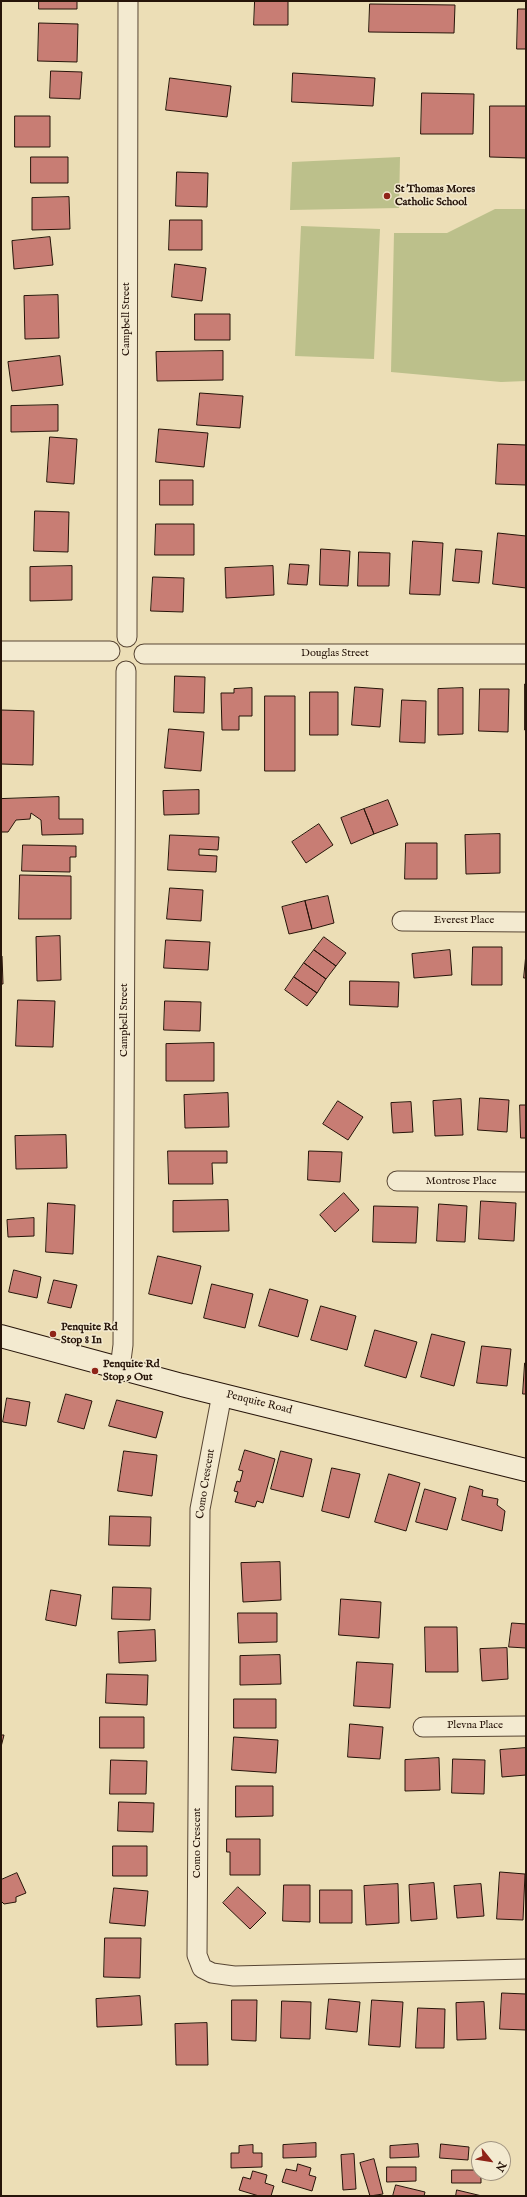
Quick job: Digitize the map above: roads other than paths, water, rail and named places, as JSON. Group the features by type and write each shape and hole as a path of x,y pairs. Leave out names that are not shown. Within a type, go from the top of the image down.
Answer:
{"street":[{"name":"Campbell Street","path":"127,637 128,1"},
{"path":"127,637 137,640 143,649 144,654 140,664 136,668 126,671 120,670 111,662 110,651 116,640 127,637"},
{"path":"1,651 110,651"},
{"name":"Douglas Street","path":"144,654 526,654"},
{"name":"Campbell Street","path":"120,1368 123,1337 126,671"},
{"name":"Everest Place","path":"402,921 526,922"},
{"name":"Montrose Place","path":"397,1181 526,1182"},
{"name":"Penquite Road","path":"1,1336 222,1394 524,1468"},
{"name":"Como Crescent","path":"222,1394 200,1509 197,1955 202,1968 212,1973 234,1976 526,1969"},
{"name":"Plevna Place","path":"423,1727 526,1726"}],"place":[{"name":"St Thomas Mores Catholic School","path":"387,196"},
{"name":"Penquite Rd Stop 8 In","path":"53,1334"},
{"name":"Penquite Rd Stop 9 Out","path":"95,1371"}]}
